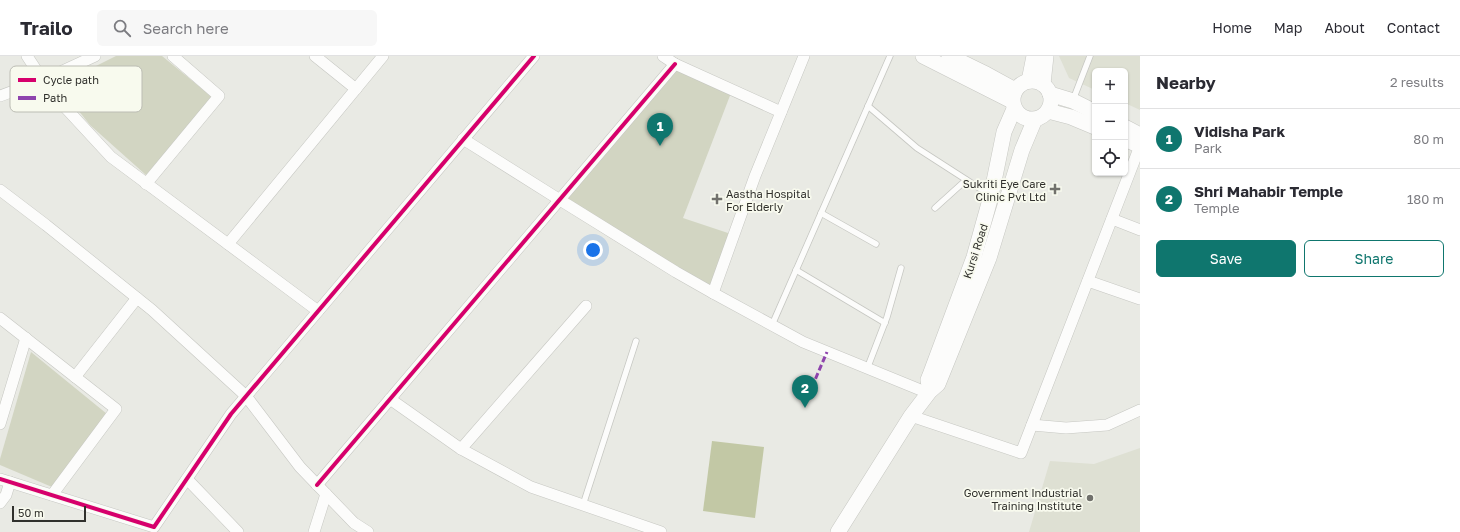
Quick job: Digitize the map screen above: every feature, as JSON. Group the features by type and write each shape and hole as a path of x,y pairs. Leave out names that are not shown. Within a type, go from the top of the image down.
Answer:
{"main road":[{"path":"923,56 1014,100"},
{"path":"949,56 1014,100 1020,116 1027,119 1042,115 1071,117 1092,126"},
{"path":"1034,56 1041,86 1051,100 1042,115"},
{"path":"1041,86 1046,56"},
{"path":"1014,100 1021,84 1041,86 1092,110"},
{"name":"Kursi Road","path":"929,392 928,380 974,257 991,196 1004,132 1014,100"},
{"name":"Kursi Road","path":"838,532 911,416 929,392 938,384 989,258 1022,150 1042,115"},
{"path":"1128,129 1140,135"},
{"path":"1128,141 1140,146"}],"street":[{"path":"27,56 34,66"},
{"path":"73,66 95,56"},
{"path":"146,184 219,96 173,56"},
{"path":"315,56 356,89"},
{"path":"228,244 383,56"},
{"path":"0,503 6,495 5,480 154,527 231,414 534,56"},
{"path":"662,56 675,64 781,112"},
{"path":"713,293 755,176 804,56"},
{"path":"317,485 675,64"},
{"path":"0,96 10,92"},
{"path":"69,112 111,157 318,311"},
{"path":"464,139 676,272 803,342 867,369 929,392"},
{"path":"911,416 1022,453 1140,146"},
{"path":"0,190 152,310 246,396 300,467 354,523 368,532"},
{"path":"1112,219 1140,230"},
{"path":"1088,281 1140,300"},
{"path":"75,376 136,298"},
{"path":"461,448 586,306"},
{"path":"0,318 116,409 52,495"},
{"path":"0,424 26,338"},
{"path":"390,399 461,448 531,487 661,532"},
{"path":"1032,425 1066,428 1107,425 1140,410"},
{"path":"187,479 238,532"},
{"path":"314,532 326,494"}],"lane":[{"path":"772,325 890,56"},
{"path":"1073,101 1090,56"},
{"path":"868,106 917,148 991,196"},
{"path":"935,208 966,180"},
{"path":"821,213 876,244"},
{"path":"867,369 885,323 901,268"},
{"path":"796,270 885,323"},
{"path":"583,505 636,341"}],"shaded area":[{"path":"116,56 162,56 212,97 146,175 90,125 80,112 142,112 142,66 96,66"},
{"path":"1059,56 1140,56 1140,110 1128,104 1128,68 1092,68 1092,89 1069,78"},
{"path":"676,68 731,93 683,218 731,234 712,288 564,200"},
{"path":"31,352 107,414 52,487 0,465 0,459"},
{"path":"712,441 764,447 755,518 703,511"},
{"name":"Government Industrial Training Institute","path":"1140,448 1140,532 1029,532 1050,461 1094,464"}],"marked path":[{"path":"812,387 827,352"}],"cycle path":[{"path":"0,479 154,527 231,414 534,56"},
{"path":"317,485 675,64"}],"place":[{"name":"Vidisha Park","path":"660,146"},
{"name":"Sukriti Eye Care Clinic Pvt Ltd","path":"1055,189"},
{"name":"Aastha Hospital For Elderly","path":"717,199"},
{"name":"Shri Mahabir Temple","path":"805,408"},
{"name":"Government Industrial Training Institute","path":"1090,498"}]}
